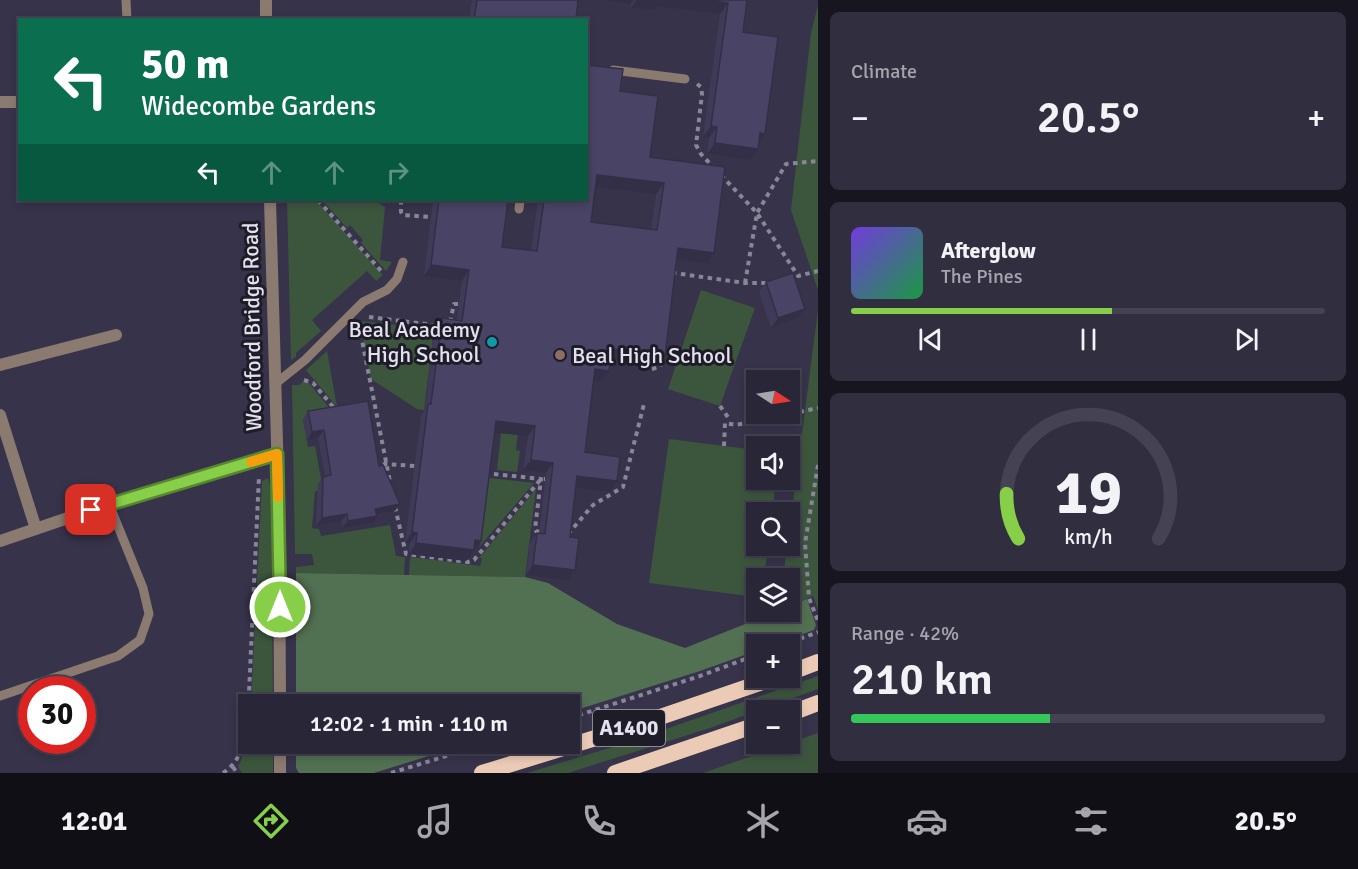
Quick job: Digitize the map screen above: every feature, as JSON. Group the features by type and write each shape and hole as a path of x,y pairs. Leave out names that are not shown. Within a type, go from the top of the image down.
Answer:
{"highway":[{"path":"800,669 818,662"},
{"name":"A1400","path":"482,773 628,728 746,688"},
{"path":"800,710 818,703"},
{"name":"A1400","path":"615,773 746,728"}],"street":[{"path":"266,0 266,18"},
{"path":"0,102 18,102"},
{"name":"Woodford Bridge Road","path":"270,201 279,512 280,694"},
{"path":"0,365 116,335"},
{"path":"0,415 36,529"},
{"path":"0,541 109,504 277,454"},
{"path":"280,754 280,773"}],"lane":[{"path":"126,0 127,18"},
{"path":"597,68 686,79"},
{"path":"275,384 289,374 363,302 387,290 397,279 403,262"},
{"path":"0,696 118,656 140,640 149,614 143,588 109,504"}],"path":[{"path":"686,79 696,82 701,87 696,139 698,149 757,213 798,276"},
{"path":"745,283 757,213 786,164 818,161"},
{"path":"401,201 401,214 431,217"},
{"path":"789,278 818,271"},
{"path":"673,285 674,273 745,283 771,282"},
{"path":"360,321 390,486"},
{"path":"652,369 660,367 663,353"},
{"path":"289,374 298,380 311,381 338,410"},
{"path":"365,405 374,404"},
{"path":"563,535 569,533 593,505 622,487 644,404"},
{"path":"720,406 730,420"},
{"path":"724,446 725,423 736,425 818,408"},
{"path":"223,773 233,767 244,745 248,716 260,459"},
{"path":"364,467 386,464 414,466"},
{"path":"818,465 805,543 809,598 818,621"},
{"path":"484,473 543,479"},
{"path":"393,497 406,554 468,562 474,560 543,479"},
{"path":"543,479 535,528 538,532 546,533"},
{"path":"800,639 818,632"},
{"path":"580,715 746,659"},
{"path":"391,773 453,754"},
{"path":"233,767 237,773"}],"green space":[{"path":"818,5 818,290 791,210 811,33"},
{"path":"287,201 317,201 383,275 376,281 367,271 312,320 321,331 291,360"},
{"path":"323,201 376,201 385,207 380,260 392,262 386,271 361,243 363,240 350,225 347,228"},
{"path":"701,290 755,308 720,406 668,389"},
{"path":"818,310 818,610 813,596 800,601 800,568 784,568 786,556 800,556 800,502 793,502 795,490 800,490 800,448"},
{"path":"360,321 434,329 424,410 417,409 371,379"},
{"path":"327,351 337,407 306,370"},
{"path":"304,381 308,382 331,410 303,419 308,447 315,446 322,484 318,484 318,491 315,491 312,528 319,529 321,536 390,525 396,556 405,557 404,575 296,573 296,567 314,565 312,554 295,554 292,385 299,385"},
{"path":"519,424 516,450 520,451 517,472 497,470 501,433 508,434"},
{"path":"669,439 746,449 746,490 775,490 773,502 746,502 746,556 767,556 765,568 746,568 746,596 649,583"},
{"path":"268,478 271,489 273,694 252,694 262,481"},
{"path":"489,478 534,483 480,546"},
{"path":"536,489 525,577 409,575 410,557 480,566 482,558 479,558"},
{"path":"296,573 525,577 548,583 617,624 685,648 750,622 800,622 800,602 807,599 816,625 814,630 800,635 746,634 746,655 580,709 580,694 296,694"},
{"path":"818,676 818,689 788,700 749,700 784,688 800,688 800,682"},
{"path":"746,701 746,715 713,727 568,773 527,773 626,743"},
{"path":"818,733 818,773 703,773 758,754 800,754 800,739"},
{"path":"244,754 273,754 273,773 242,773 238,767"},
{"path":"296,754 435,754 374,773 299,773 296,768"}],"building":[{"path":"477,0 578,0 576,18 474,18"},
{"path":"704,0 747,0 743,32 778,37 765,134 760,133 758,149 715,143 717,127 711,126 728,3"},
{"name":"Beal Academy High School","path":"588,65 623,69 620,91 658,96 650,157 725,167 714,253 678,248 665,356 612,349 609,371 595,369 585,452 620,457 617,481 577,476 570,537 579,538 575,570 533,565 537,533 545,534 553,463 531,460 535,426 496,421 481,541 475,540 474,550 416,543 417,533 412,532 428,404 431,404 442,318 462,321 469,270 431,265 439,201 508,201 502,247 537,251 544,201 588,201","holes":["597,175 664,183 657,230 591,222"]},
{"path":"793,273 805,309 778,318 766,282"},
{"name":"Beal Academy High School","path":"368,401 379,466 383,465 400,504 375,509 377,516 348,521 347,514 322,518 323,477 331,475 324,430 312,432 308,411"}],"slow traffic":[{"path":"251,462 277,454 278,497"}],"place":[{"name":"Beal Academy High School","path":"492,342"},
{"name":"Beal High School","path":"560,355"}],"route":[{"path":"91,510 277,454 280,607"}]}
